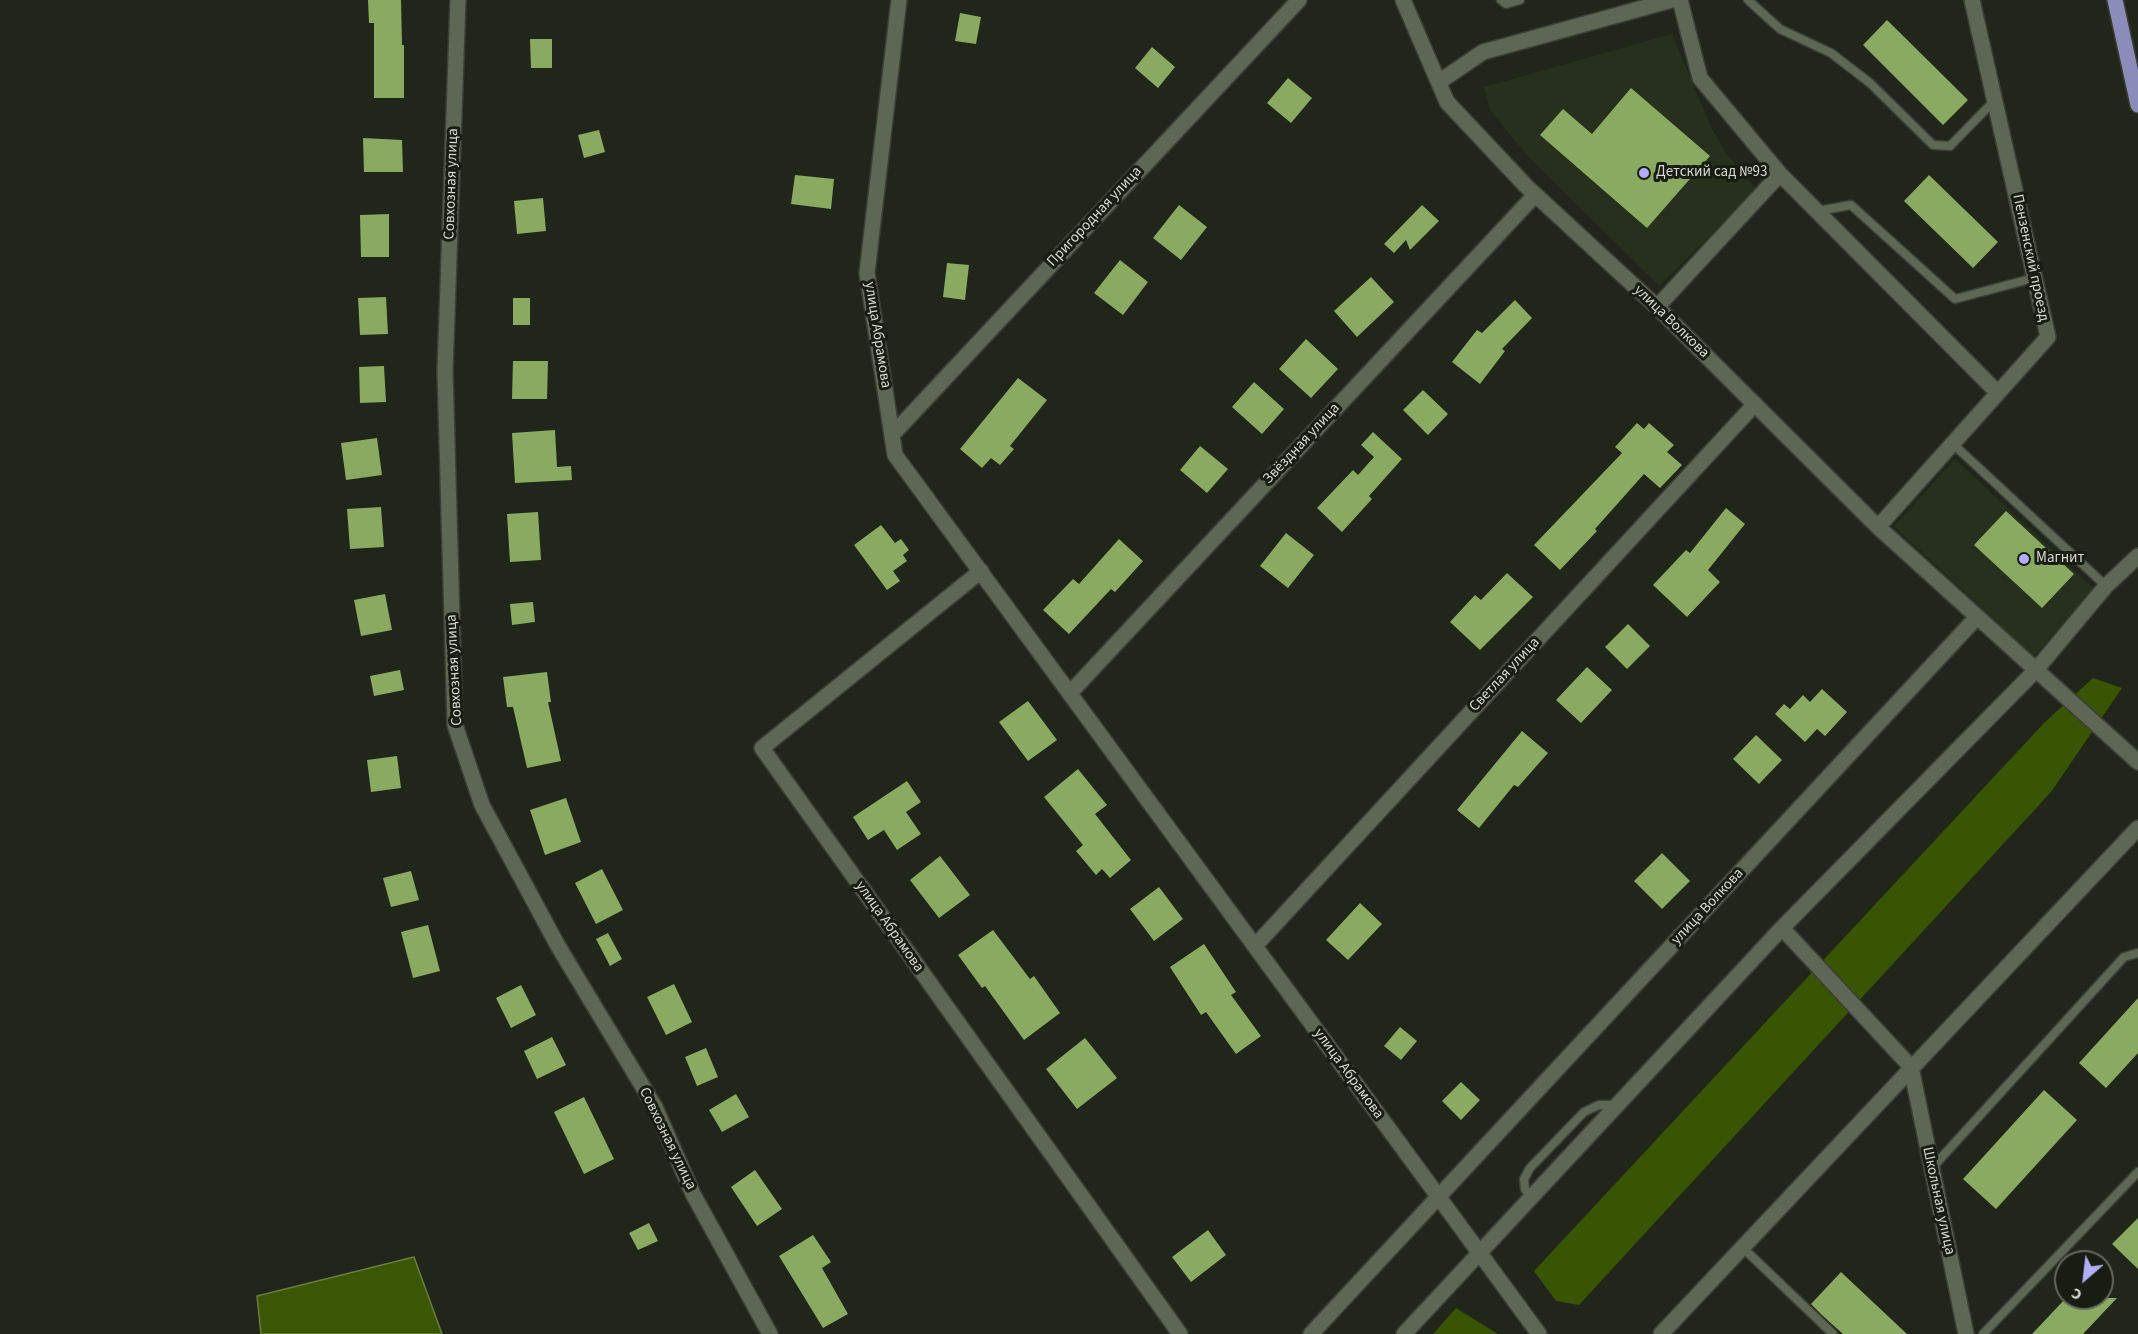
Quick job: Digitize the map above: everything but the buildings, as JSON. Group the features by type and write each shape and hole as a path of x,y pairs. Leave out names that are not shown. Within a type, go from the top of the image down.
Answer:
{"main road":[{"path":"2115,0 2138,105"}],"street":[{"name":"Совхозная улица","path":"458,0 445,371 455,725 482,805 558,946 655,1107 693,1194 770,1334"},
{"name":"улица Абрамова","path":"899,0 867,273 896,455 1539,1334"},
{"name":"Пригородная улица","path":"892,435 1299,0"},
{"name":"улица Волкова","path":"1403,0 1448,102 1535,195 1657,307 1878,527 2138,762"},
{"path":"1439,82 1483,52 1672,0"},
{"path":"1680,0 1700,78 1780,174 1998,393"},
{"name":"Пензенский проезд","path":"1878,527 2048,338 1996,98 1972,0"},
{"path":"1657,307 1780,174"},
{"name":"Звёздная улица","path":"1070,693 1535,195"},
{"name":"Светлая улица","path":"1255,946 1755,404"},
{"path":"1404,1334 1782,928 2035,671 2106,586 2138,556"},
{"name":"улица Абрамова","path":"981,571 762,748 1180,1334"},
{"name":"улица Волкова","path":"1440,1198 1977,616"},
{"path":"1661,1334 1741,1246 2138,828"},
{"path":"1782,928 1911,1067"},
{"name":"Школьная улица","path":"1911,1067 1966,1334"},
{"path":"1311,1334 1440,1198"}],"lane":[{"path":"1501,0 1506,4 1520,0"},
{"path":"1748,0 1780,29 1831,53 1870,83 1933,145 1950,146 1996,98"},
{"path":"1818,211 1851,205 1954,299 2034,278"},
{"path":"1952,443 2106,586"},
{"path":"1931,1169 2124,957 2138,953"},
{"path":"1983,1334 2138,1172"},
{"path":"1741,1246 1833,1334"}],"shaded area":[{"name":"Детский сад №93","path":"1672,34 1712,129 1729,157 1757,190 1659,286 1527,155 1490,110 1484,87"},
{"path":"1955,459 2093,588 2034,657 1894,526"},
{"path":"2093,678 2122,688 2051,792 1579,1305 1556,1301 1534,1271 2044,723"},
{"path":"414,1257 442,1334 261,1334 257,1296"},
{"path":"1456,1308 1498,1334 1433,1334"}],"place":[{"name":"Детский сад №93","path":"1644,173"},
{"name":"Магнит","path":"2024,559"}]}
